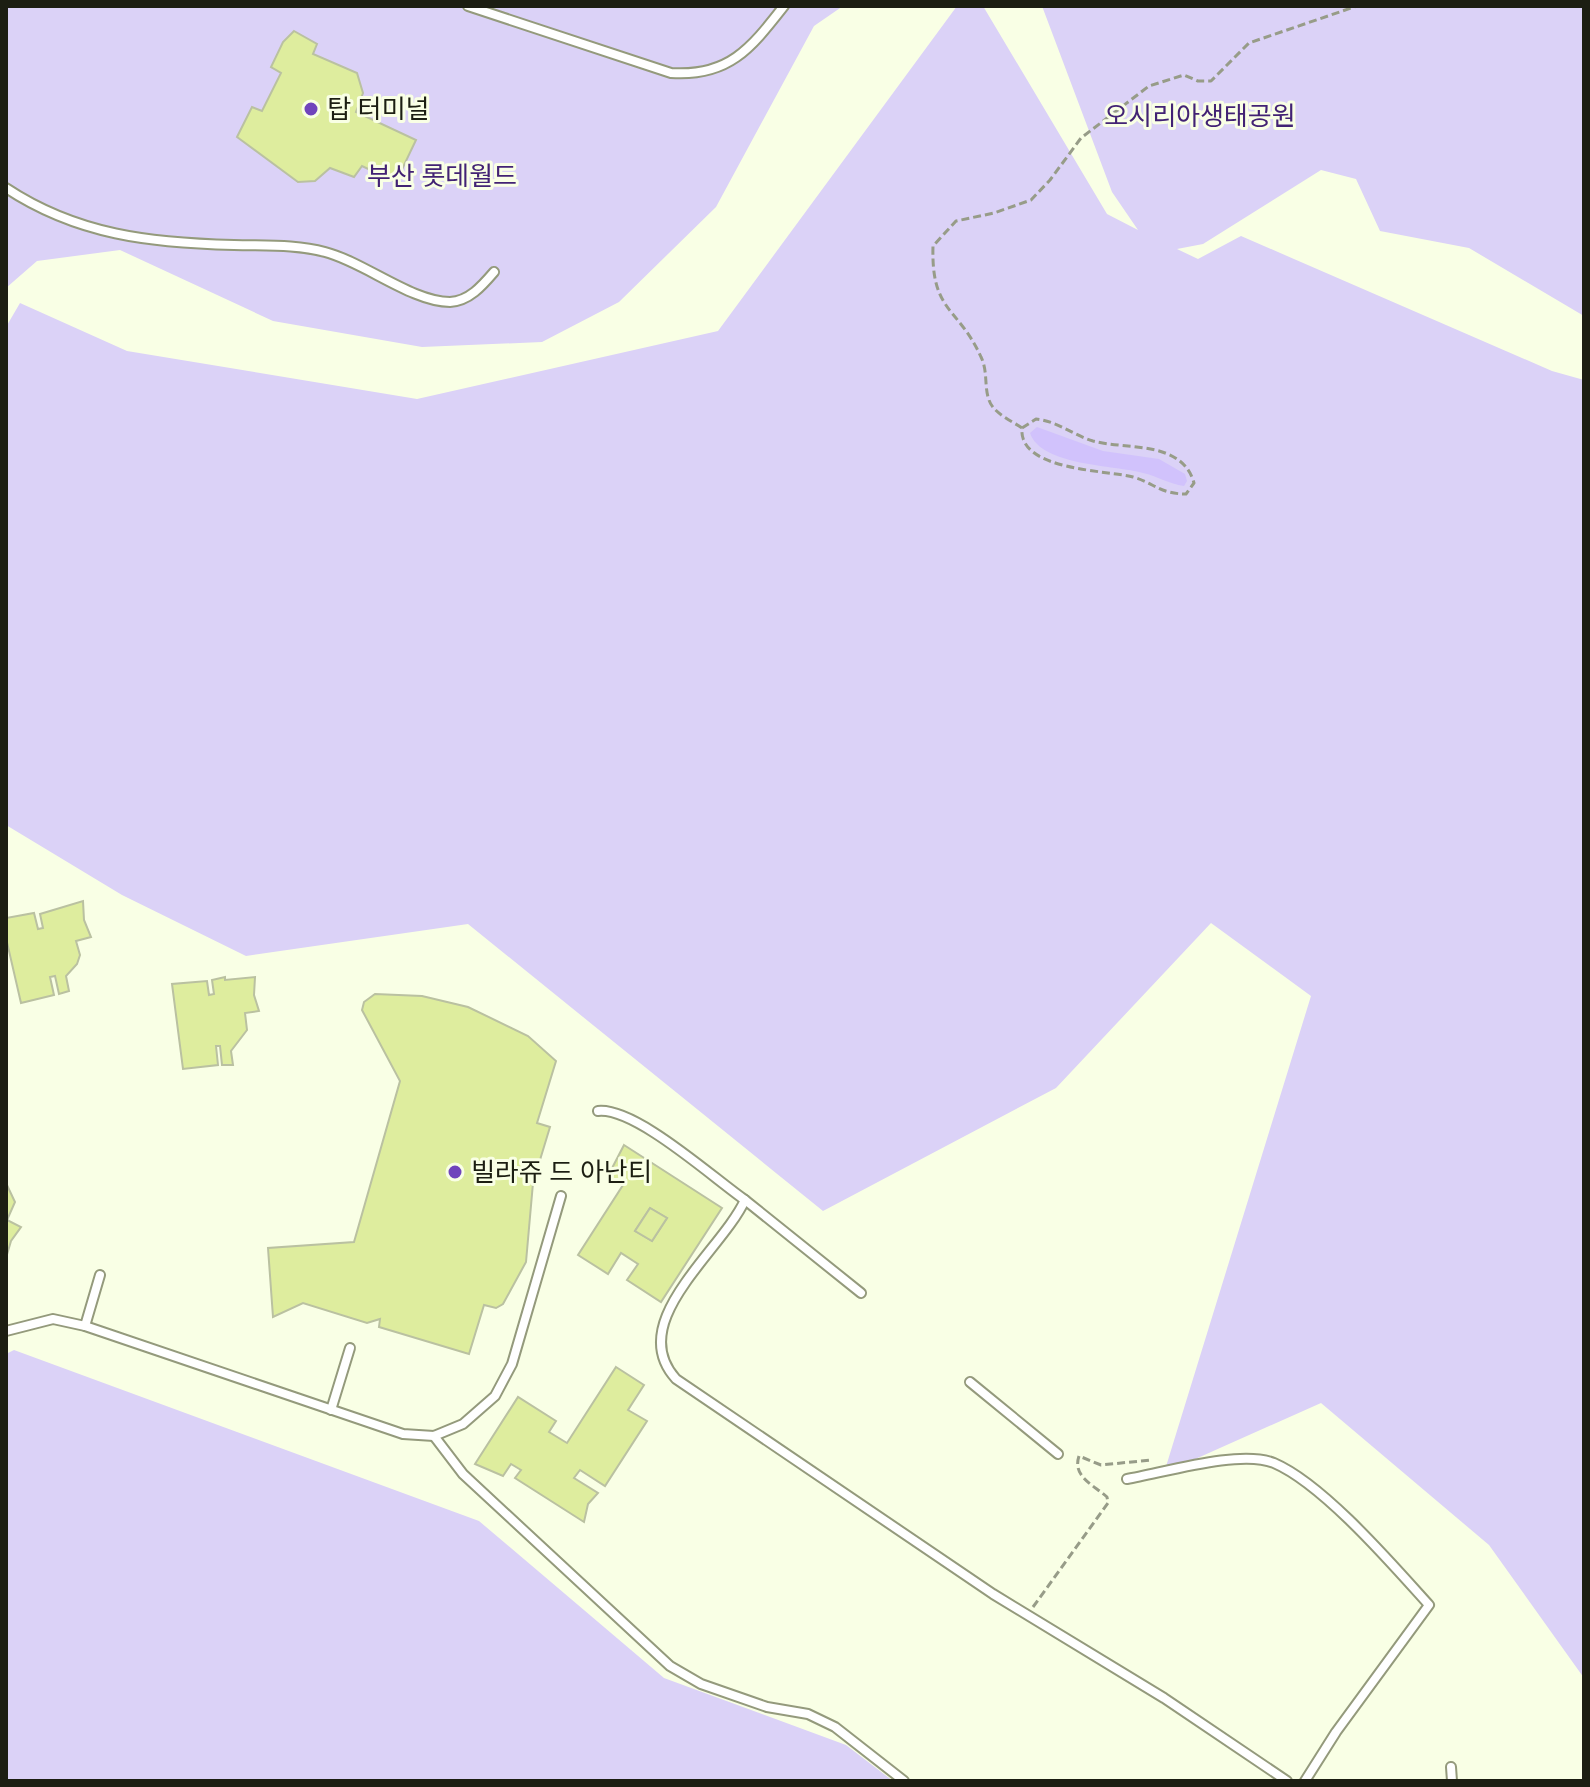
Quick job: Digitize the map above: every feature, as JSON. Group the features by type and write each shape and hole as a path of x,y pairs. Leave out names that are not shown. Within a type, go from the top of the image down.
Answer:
{"lane":[{"path":"468,6 671,73 695,75 724,66 742,54 784,6"},
{"path":"6,188 54,215 119,237 328,252 436,300 466,298 494,272"},
{"path":"598,1111 612,1110 641,1126 745,1200 861,1293"},
{"path":"6,1331 53,1319 85,1326 403,1434 434,1436 463,1424 495,1396 512,1364 561,1196"},
{"path":"745,1200 663,1321 659,1339 665,1367 676,1379 839,1492 1164,1698 1287,1781"},
{"path":"85,1326 100,1275"},
{"path":"331,1410 350,1348"},
{"path":"970,1382 1058,1454"},
{"path":"434,1436 463,1474 670,1666 701,1684 767,1707 808,1714 835,1727 904,1781"},
{"path":"1127,1479 1238,1460 1273,1463 1324,1497 1429,1605 1362,1693 1305,1781"},
{"path":"1451,1767 1452,1781"}],"path":[{"path":"1022,428 1001,414 989,400 984,362 973,340 944,306 932,276 933,246 956,221 994,213 1031,200 1081,138 1149,86 1184,75 1198,81 1211,81 1249,43 1357,6"},
{"path":"1036,419 1050,421 1092,441 1159,451 1176,457 1190,469 1194,483 1186,494 1170,494 1121,474 1070,468 1029,449 1021,436 1022,428 1036,419"},
{"path":"1028,1613 1108,1503 1107,1497 1081,1475 1077,1468 1079,1456 1101,1465 1156,1459"}],"green space":[{"name":"부산 롯데월드","path":"6,6 843,6 814,26 716,207 619,302 542,342 422,347 273,321 120,250 37,261 6,288"},
{"name":"오시리아생태공원","path":"957,6 983,6 1107,214 1138,230 1112,192 1042,6 1584,6 1584,316 1469,248 1380,231 1356,179 1321,170 1203,244 1177,249 1198,259 1241,236 1552,371 1584,380 1584,1678 1489,1545 1321,1403 1164,1473 1311,996 1211,923 1056,1088 823,1211 468,924 246,956 122,895 6,825 6,327 20,303 127,351 417,399 718,331"},
{"path":"14,1350 479,1521 664,1678 846,1745 893,1781 6,1781 6,1354"}],"shaded area":[{"path":"1037,427 1103,451 1159,459 1185,474 1187,481 1184,486 1143,473 1063,458 1037,444 1030,433"}],"building":[{"name":"탑 터미널","path":"294,31 317,44 313,54 357,73 363,93 356,112 416,140 396,182 362,166 354,177 330,168 315,181 298,182 237,137 252,107 262,111 281,73 271,67 283,42"},
{"path":"83,901 84,920 91,937 76,941 80,955 77,964 66,976 69,991 59,994 55,976 50,977 54,995 21,1003 6,938 6,918 34,913 38,929 43,928 40,914"},
{"path":"225,977 225,980 255,977 254,995 259,1011 245,1013 247,1030 231,1051 233,1065 222,1065 220,1046 216,1046 218,1065 183,1069 172,984 207,981 209,995 214,994 212,980"},
{"name":"빌라쥬 드 아난티","path":"375,994 422,996 468,1007 528,1036 556,1061 537,1123 550,1127 533,1183 526,1262 503,1304 496,1308 484,1305 469,1354 379,1327 380,1319 367,1323 303,1303 273,1317 268,1248 354,1242 400,1081 362,1010 364,1002"},
{"path":"624,1145 722,1208 661,1302 627,1280 638,1264 621,1253 608,1274 578,1255 623,1185 608,1176","holes":["650,1208 667,1218 652,1241 635,1231"]},
{"path":"6,1183 15,1202 7,1220 21,1227 11,1241 6,1258"},
{"path":"650,1208 667,1218 652,1241 635,1231"},
{"path":"616,1367 644,1385 628,1410 647,1421 605,1486 580,1470 574,1478 598,1493 588,1504 584,1522 515,1478 521,1470 511,1464 503,1476 475,1464 518,1397 556,1421 549,1432 567,1443"}],"place":[{"name":"탑 터미널","path":"311,109"},
{"name":"빌라쥬 드 아난티","path":"455,1172"}]}
